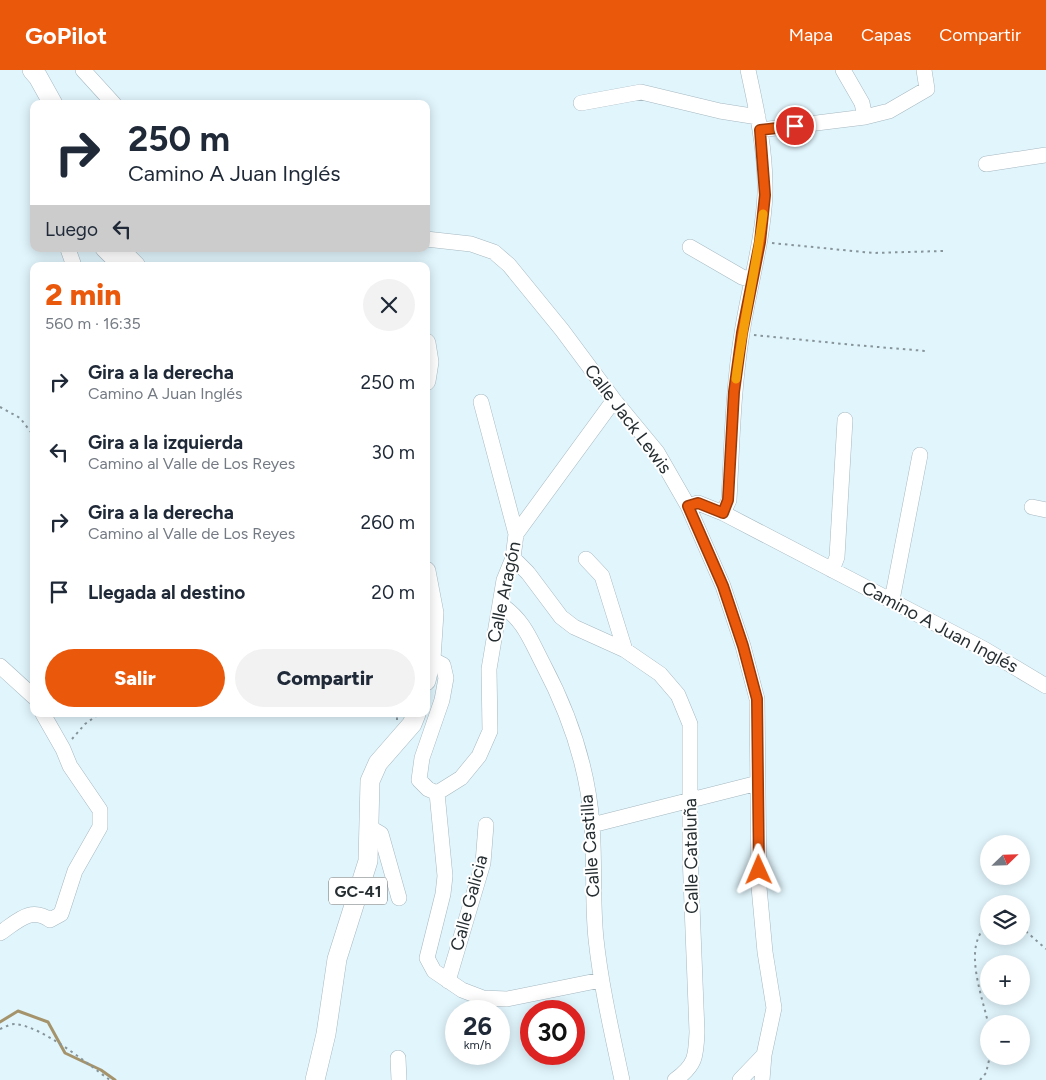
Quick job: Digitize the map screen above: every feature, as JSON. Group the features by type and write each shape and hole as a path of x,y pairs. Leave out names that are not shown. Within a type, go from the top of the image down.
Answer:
{"main road":[{"path":"32,70 51,100"},
{"path":"430,592 434,613 430,663"},
{"name":"GC-41","path":"315,1080 326,1034 337,959 368,861 370,781 378,763 412,724 415,717"}],"street":[{"path":"83,70 110,100"},
{"path":"723,513 728,500 734,392 742,333 760,242 765,195 759,123 748,70"},
{"path":"843,70 862,102 865,117"},
{"path":"581,103 640,92 720,111 759,123 865,117 889,111 927,89 924,70"},
{"path":"986,164 1046,155"},
{"name":"Calle Jack Lewis","path":"430,239 471,244 494,252 509,265 657,452 688,506 723,586 743,646 757,699 760,887 765,952 774,1008 764,1055 762,1080"},
{"path":"690,247 742,277 752,280"},
{"path":"107,252 123,262"},
{"name":"Calle Aragón","path":"437,793 461,778 479,756 490,731 489,669 504,580 513,558 516,534 614,400"},
{"path":"481,402 516,534"},
{"path":"832,570 837,557 845,420"},
{"path":"892,600 920,455"},
{"name":"Camino A Juan Inglés","path":"688,506 698,503 723,513 984,649 1046,686"},
{"name":"Calle Cataluña","path":"513,558 528,573 562,617 574,627 625,650 660,674 678,695 690,724 689,799 697,1032 696,1055 687,1071 674,1080"},
{"path":"586,559 602,576 625,650"},
{"name":"Calle Castilla","path":"500,604 513,613 525,628 557,690 582,758 592,825 596,937 601,980 622,1080"},
{"path":"431,659 443,665 446,678 442,700 422,758 419,780 428,790 437,793"},
{"path":"0,666 30,693"},
{"path":"0,933 31,914 42,914 50,920 61,914 75,871 100,827 100,810 70,766 63,749 45,717"},
{"path":"592,825 758,783"},
{"name":"Calle Galicia","path":"437,793 445,876 443,894 427,958 434,971 462,990 483,998 507,999 601,980"},
{"name":"Calle Galicia","path":"448,981 469,904 483,863 486,825"},
{"path":"369,827 381,834 399,898"},
{"path":"740,1080 764,1055"},
{"path":"398,1058 399,1080"}],"path":[{"path":"760,242 873,253 943,251"},
{"path":"742,333 926,351"},
{"path":"0,406 20,418 30,431"},
{"path":"63,749 86,724 96,717"},
{"path":"1030,934 1046,949"},
{"path":"980,935 975,946 974,968 987,1015"},
{"path":"0,1029 12,1024 31,1027 68,1050 110,1080"},
{"path":"980,1080 986,1073 988,1065"}],"waterway":[{"path":"0,1022 18,1011 48,1022 65,1053 101,1070 115,1080"}],"slow traffic":[{"path":"736,379 742,333 760,242 763,214"}],"route":[{"path":"759,870 757,699 743,646 723,586 688,506 698,503 723,513 728,500 734,392 742,333 760,242 765,195 760,130 795,126"}]}
